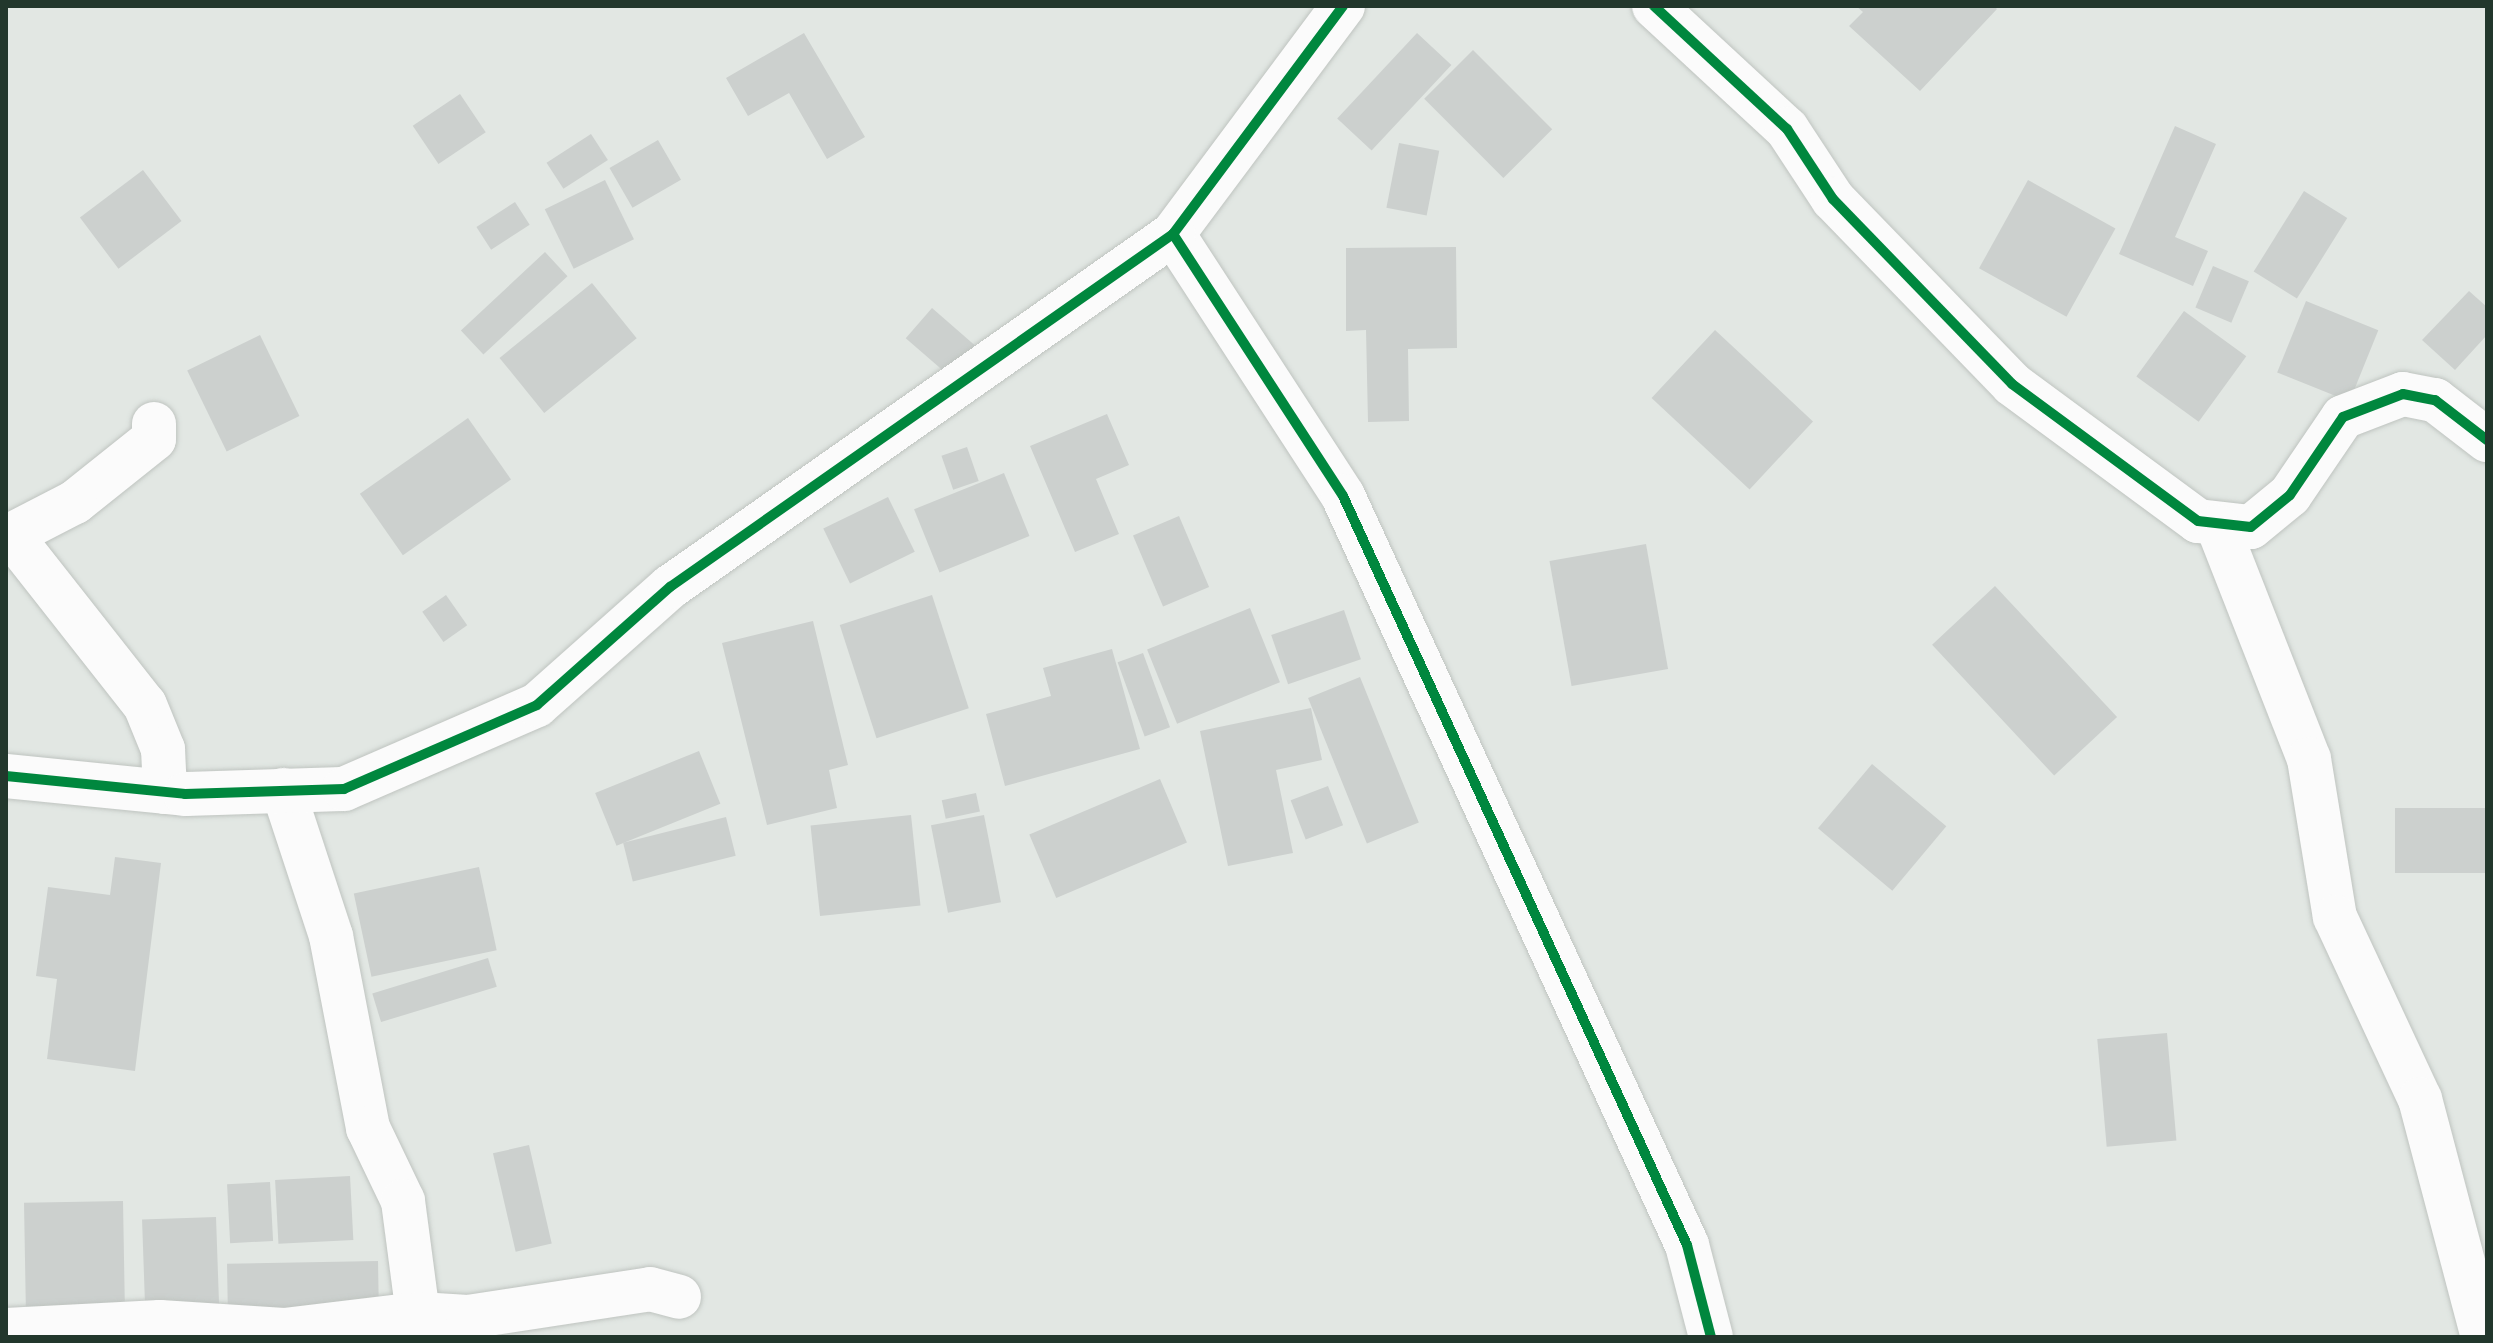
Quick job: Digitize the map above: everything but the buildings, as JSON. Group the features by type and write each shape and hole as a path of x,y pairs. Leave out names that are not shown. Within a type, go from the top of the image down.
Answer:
{"street":[{"path":"6,776 165,792 344,789 537,705 670,587 1173,234 1343,6"},
{"path":"1654,6 1787,129 1833,199 2012,384 2198,521 2218,527 2251,527 2290,495 2343,417 2403,394 2435,400 2487,440"},
{"path":"1173,234 1343,496 1687,1245 1711,1337"},
{"path":"154,424 154,439 75,502 11,535 145,705 163,749 165,792"},
{"path":"2218,527 2309,759 2335,917 2420,1099 2483,1337"},
{"path":"283,790 331,936 368,1128 403,1201 420,1326"},
{"path":"6,1330 160,1322 284,1330 420,1326 650,1289 679,1297"}],"cycle path":[{"path":"1343,6 1173,234 1343,496 1687,1245 1711,1337"},
{"path":"1654,6 1787,129 1833,199 2012,384 2198,521 2251,527 2290,495 2343,417 2403,394 2435,400 2487,440"},
{"path":"6,776 185,794 344,789 537,705 670,587 1173,234"}]}
